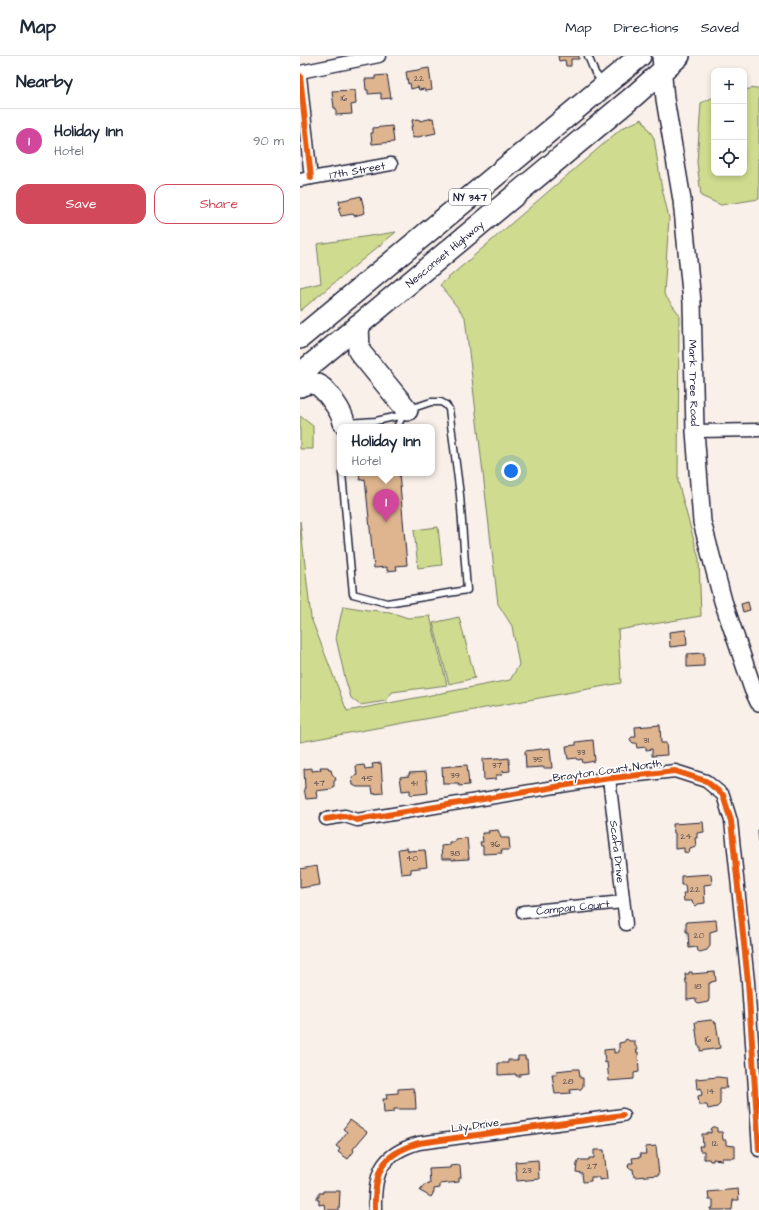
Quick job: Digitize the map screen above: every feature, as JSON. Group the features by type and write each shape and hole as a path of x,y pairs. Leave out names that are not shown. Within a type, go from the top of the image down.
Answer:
{"highway":[{"name":"NY 347","path":"300,338 640,56"},
{"name":"Nesconset Highway","path":"300,374 634,96 662,63 679,56"},
{"path":"358,325 359,351 402,417"},
{"path":"300,386 312,383 319,386 341,412 344,424"}],"main road":[{"name":"Mark Tree Road","path":"662,63 665,99 682,200 691,295 695,431 702,522 723,601 753,689 759,702"}],"street":[{"path":"300,72 379,56"},
{"path":"300,76 305,179"},
{"name":"17th Street","path":"305,179 391,164"},
{"path":"695,431 759,430"},
{"name":"Brayton Court North","path":"326,819 345,816 357,820 609,778 674,771 706,781 722,795 731,821 753,982 759,1150"},
{"name":"Scafa Drive","path":"609,778 626,924"},
{"name":"Campan Court","path":"523,912 624,902"},
{"name":"Lily Drive","path":"375,1210 375,1190 381,1168 390,1156 404,1147 419,1143 624,1115"}],"lane":[{"path":"588,56 595,73 605,85"},
{"path":"342,476 353,594 387,604 467,590 460,495 449,409 441,402 431,402 402,417 352,424"}],"green space":[{"path":"759,88 759,199 721,205 701,196 697,162 701,103 711,98 711,176 747,176 747,89"},
{"path":"642,119 654,138 661,184 669,218 664,294 679,314 678,482 699,559 701,616 618,630 621,683 300,742 300,521 311,618 347,711 510,680 519,665 512,626 498,604 465,317 440,285 622,128"},
{"path":"396,232 300,311 300,288 321,283 317,244"},
{"path":"300,416 313,426 313,449 300,449"},
{"path":"438,527 442,565 418,568 414,530"},
{"path":"343,606 390,612 408,618 430,616 447,685 392,692 386,701 360,705 351,698 336,638"},
{"path":"459,617 475,678 449,684 433,623"}],"building":[{"path":"558,56 579,56 579,59 571,59 571,66 566,66 565,60 559,61"},
{"path":"429,68 432,90 419,90 418,87 411,89 410,83 408,84 406,72"},
{"path":"387,75 391,98 381,99 381,93 368,94 365,79 375,79 375,76"},
{"path":"355,90 356,104 351,105 352,114 336,115 332,91"},
{"path":"433,118 436,133 413,138 411,126 413,126 412,120 419,119 420,121"},
{"path":"392,126 394,142 372,144 371,133 373,133 373,128"},
{"path":"361,196 365,213 354,216 353,214 341,216 338,208 340,208 339,201"},
{"path":"359,476 399,476 407,565 396,566 397,570 387,571 387,567 374,568 365,479 360,480"},
{"path":"748,602 750,610 743,612 741,604"},
{"path":"686,630 687,645 670,647 669,632"},
{"path":"704,653 704,666 687,667 687,654"},
{"path":"660,725 661,743 666,743 667,755 652,756 652,749 646,750 646,747 637,748 636,743 631,741 630,739 632,737 636,737 635,727"},
{"path":"593,740 595,761 583,763 582,759 568,759 566,746 576,745 576,742"},
{"path":"550,748 552,768 526,768 525,751"},
{"path":"509,758 510,771 501,772 502,775 496,775 496,779 484,780 483,759"},
{"path":"381,763 383,793 373,794 372,787 357,787 353,785 352,777 357,775 356,766 364,765 365,769 373,768 372,764"},
{"path":"467,765 469,785 459,786 459,784 443,784 442,767"},
{"path":"320,767 328,767 329,770 331,770 336,780 334,781 334,786 332,789 316,791 317,798 306,799 304,788 304,769 312,768 312,771 321,770"},
{"path":"426,772 428,793 410,795 410,790 402,791 400,777 409,776 409,773"},
{"path":"703,822 704,832 697,833 697,838 695,838 696,846 690,848 689,853 684,852 684,848 675,849 675,833 673,824"},
{"path":"498,830 501,838 509,838 510,850 501,850 502,853 483,854 483,846 481,846 480,842 483,842 482,833 489,833 488,831"},
{"path":"757,830 759,830 759,842 758,842"},
{"path":"467,838 469,859 442,859 441,846 449,845 449,842 455,842 455,839"},
{"path":"407,848 408,851 425,850 427,867 411,869 411,873 401,874 398,849"},
{"path":"317,866 320,885 300,888 300,869"},
{"path":"711,874 712,884 704,885 705,903 695,906 692,901 684,901 683,893 686,893 685,885 681,885 681,876"},
{"path":"716,920 717,930 710,932 710,946 707,950 700,952 698,951 697,947 689,948 686,922"},
{"path":"689,972 692,972 692,974 715,972 716,981 709,983 708,1002 698,1004 696,999 687,1000 687,983 685,974 689,974"},
{"path":"711,1020 716,1023 720,1048 700,1051 695,1022"},
{"path":"626,1039 635,1041 635,1046 638,1048 636,1052 638,1052 639,1072 634,1073 634,1079 609,1081 604,1050 614,1049 614,1053 619,1052 619,1043 624,1042"},
{"path":"518,1056 525,1056 525,1059 527,1059 528,1073 520,1074 520,1076 516,1076 516,1074 498,1075 498,1063 508,1063 508,1060 518,1060"},
{"path":"579,1069 580,1078 583,1078 583,1086 581,1089 570,1090 571,1093 555,1094 552,1074 557,1074 556,1071"},
{"path":"718,1077 726,1078 727,1088 720,1088 720,1104 717,1107 708,1109 707,1105 699,1105 698,1096 702,1095 701,1088 697,1089 696,1079"},
{"path":"413,1088 414,1092 415,1091 416,1109 394,1109 394,1112 384,1113 383,1099 387,1099 386,1094 398,1093 398,1089"},
{"path":"350,1120 367,1132 353,1149 354,1151 348,1159 338,1152 340,1149 336,1146 347,1132 343,1129"},
{"path":"716,1127 717,1132 722,1132 723,1140 726,1140 726,1145 735,1146 735,1158 722,1158 722,1160 713,1159 713,1161 704,1159 704,1151 700,1151 699,1146 703,1146 702,1134 707,1134 707,1132 711,1133 711,1129"},
{"path":"656,1146 659,1175 634,1177 633,1169 628,1167 629,1163 633,1163 632,1158 641,1157 640,1154 646,1154 645,1147"},
{"path":"594,1150 604,1150 607,1179 599,1180 599,1177 591,1177 591,1181 583,1182 582,1173 576,1172 577,1164 579,1160 589,1160 589,1158 594,1158"},
{"path":"538,1160 539,1179 517,1181 515,1162"},
{"path":"460,1165 461,1178 459,1178 459,1182 440,1184 440,1188 434,1189 431,1197 420,1191 424,1185 430,1184 429,1169 450,1168 450,1166"},
{"path":"738,1189 739,1200 733,1200 732,1210 711,1210 711,1208 713,1208 713,1200 709,1200 708,1192"},
{"path":"323,1191 340,1191 339,1210 325,1210 324,1204 319,1205 319,1200 317,1200 317,1197 319,1197 319,1193 323,1193"}],"cycle path":[{"path":"300,76 311,178"},
{"path":"326,819 345,816 357,820 603,779 675,771 706,781 723,795 731,821 748,982 759,1150"},
{"path":"375,1210 376,1185 382,1166 388,1159 406,1147 419,1143 623,1115"}],"place":[{"name":"Holiday Inn","path":"386,522"}]}
